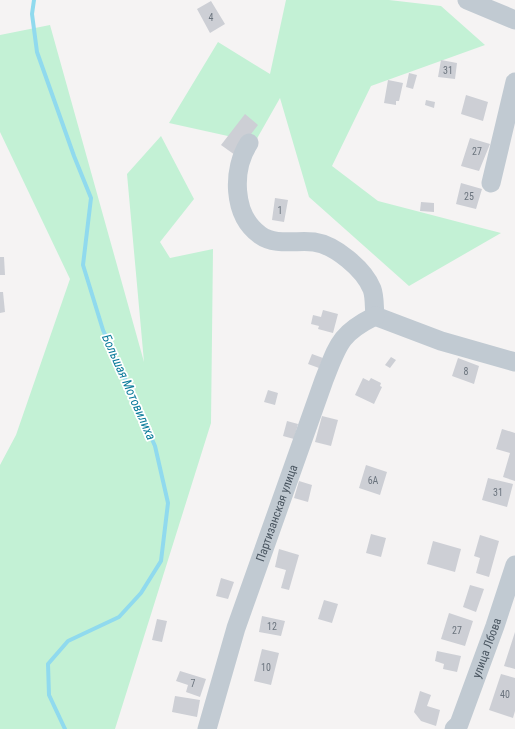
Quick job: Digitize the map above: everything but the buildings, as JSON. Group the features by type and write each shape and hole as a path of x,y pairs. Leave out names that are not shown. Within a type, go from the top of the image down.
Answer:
{"street":[{"path":"467,0 515,20"},
{"path":"491,183 515,82"},
{"path":"249,143 243,152 238,170 239,204 249,224 260,235 273,240 315,242 345,256 362,272 372,290 375,316 441,341 515,362"},
{"name":"Партизанская улица","path":"207,729 236,628 324,380 340,341 358,325 375,316"},
{"name":"улица Лбова","path":"454,729 459,724 495,626 515,565"}],"green space":[{"path":"286,0 389,0 441,6 485,45 371,86 332,166 378,201 501,233 409,286 309,197 280,98 255,142 169,123 218,42 270,74"},
{"path":"50,25 144,362 127,174 161,136 194,199 160,242 170,258 213,249 211,423 115,729 0,729 0,465 16,435 70,279 0,132 0,35"}],"waterway":[{"name":"Большая Мотовилиха","path":"34,0 32,14 37,52 74,156 91,198 83,265 103,330 155,446 168,503 161,561 141,593 119,617 68,641 48,664 49,695 65,729"}]}
